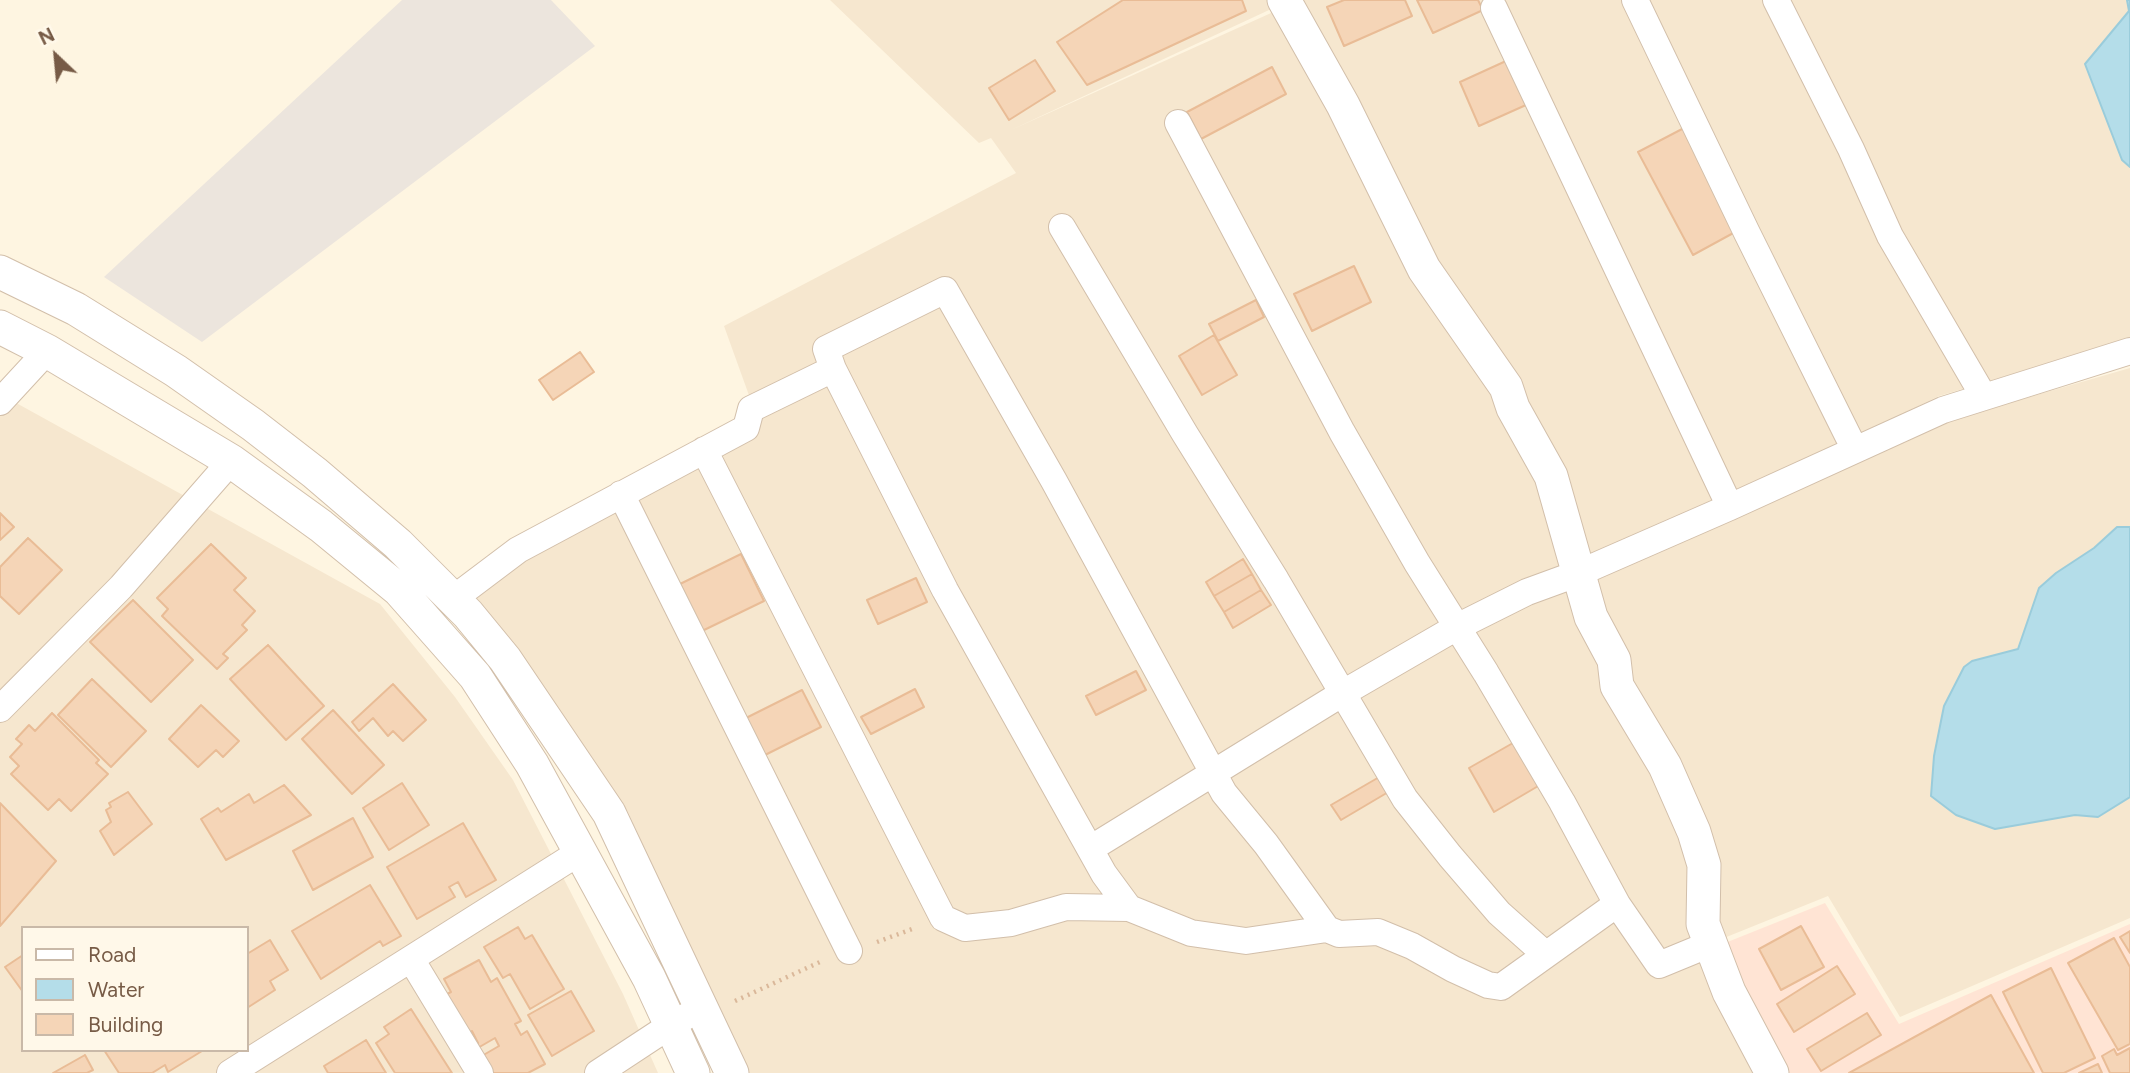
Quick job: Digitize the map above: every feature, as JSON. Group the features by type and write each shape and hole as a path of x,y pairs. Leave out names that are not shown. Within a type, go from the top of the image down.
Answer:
{"street":[{"path":"1284,0 1343,105 1424,269 1506,387 1513,408 1551,476 1591,617 1614,660 1617,686 1665,766 1694,832 1704,865 1703,924 1710,944 1729,992 1772,1073"},
{"path":"1635,0 1855,450"},
{"path":"1776,0 1851,149 1890,236 1984,397"},
{"path":"1494,8 1730,507"},
{"path":"1178,123 1336,421 1417,563 1562,802 1617,904 1659,965 1710,944"},
{"path":"1062,228 1185,435 1276,580 1405,799 1499,913 1545,954"},
{"path":"0,272 76,309 176,371 253,425 398,544 468,614 505,659 572,755 608,813 732,1073"},
{"path":"1129,908 1104,874 945,590 833,369 826,349 946,290 1054,481 1212,773 1224,793 1266,844 1327,929"},
{"path":"0,327 47,351 231,461 321,526 399,590 475,676 533,764 649,978 692,1073"},
{"path":"0,402 47,351"},
{"path":"1090,849 1343,694 1457,627 1527,592 1579,573 1730,507 1943,410 2130,351"},
{"path":"453,599 518,550 746,428 751,409 833,369"},
{"path":"704,450 943,918 965,928 1011,923 1066,907 1129,908 1191,933 1246,941 1327,929 1339,934 1378,932 1412,946 1488,985 1501,988 1617,904"},
{"path":"0,709 121,587 231,461"},
{"path":"621,494 849,951"},
{"path":"230,1073 580,852"},
{"path":"411,959 480,1073"},
{"path":"598,1073 701,1008"}],"shaded area":[{"path":"402,0 551,0 595,46 202,342 104,277"},
{"path":"830,0 1280,0 1282,4 1011,130 1300,0 2130,0 2130,339 1939,396 1577,572 1660,768 1767,1073 746,1073 628,812 513,646 460,599 755,412 724,326 1016,173 991,138 979,143"},
{"path":"2130,368 2130,918 1900,1017 1828,896 1719,940 1588,575 1950,420"},
{"path":"0,394 380,604 455,697 513,780 623,994 658,1073 0,1073"},
{"path":"1825,903 1899,1024 2130,924 2130,1073 1780,1073 1720,945"}],"water":[{"path":"2127,0 2130,0 2130,167 2122,160 2085,64 2129,11"},
{"path":"2117,527 2130,527 2130,797 2098,817 2075,815 1995,829 1956,815 1931,796 1934,756 1944,706 1964,667 1972,661 2018,649 2039,588 2056,573 2094,548"}],"building":[{"path":"1123,0 1242,0 1246,11 1087,85 1057,42"},
{"path":"1344,0 1405,0 1412,16 1344,46 1327,7"},
{"path":"1417,0 1478,0 1483,10 1433,33"},
{"path":"1035,60 1055,91 1009,120 989,88"},
{"path":"1506,61 1526,105 1479,126 1460,82"},
{"path":"1272,67 1286,94 1201,139 1187,112"},
{"path":"1684,128 1737,231 1693,255 1638,152"},
{"path":"1354,266 1371,302 1312,331 1294,294"},
{"path":"1256,300 1264,317 1218,341 1209,324"},
{"path":"1214,335 1237,375 1202,395 1179,356"},
{"path":"580,352 594,372 553,400 539,380"},
{"path":"0,513 14,527 0,540"},
{"path":"28,538 62,570 19,614 0,596 0,567"},
{"path":"211,544 246,578 234,590 255,611 242,625 247,630 223,654 228,658 217,669 162,616 168,609 157,598"},
{"path":"741,554 764,601 702,631 680,584"},
{"path":"1243,559 1252,574 1214,596 1206,582"},
{"path":"1252,574 1261,590 1224,612 1214,596"},
{"path":"916,578 927,602 878,624 867,600"},
{"path":"1261,590 1271,605 1233,628 1224,612"},
{"path":"133,600 193,660 151,702 90,642"},
{"path":"268,645 324,706 286,740 230,679"},
{"path":"1136,671 1146,690 1096,715 1086,696"},
{"path":"92,679 146,731 111,767 58,715"},
{"path":"393,684 426,720 403,741 393,731 388,736 373,718 359,731 352,722"},
{"path":"915,689 924,707 871,734 861,717"},
{"path":"802,690 821,727 761,757 742,720"},
{"path":"201,705 239,741 223,757 216,750 198,767 169,739"},
{"path":"333,710 384,765 352,794 302,739"},
{"path":"52,713 99,760 96,763 108,774 71,811 59,799 48,810 11,774 19,766 10,757 22,744 16,739 29,725 35,731"},
{"path":"1520,739 1545,782 1494,812 1469,768"},
{"path":"1381,776 1390,791 1341,820 1331,805"},
{"path":"402,783 429,825 389,850 363,808"},
{"path":"284,785 311,815 226,860 201,819 218,808 221,812 249,794 254,803"},
{"path":"128,792 152,824 114,855 100,831 111,822 106,810 111,807 109,803"},
{"path":"0,803 56,861 0,926"},
{"path":"353,818 373,857 313,890 293,851"},
{"path":"463,823 496,880 466,897 458,882 449,887 455,897 417,919 387,867"},
{"path":"370,885 401,936 383,946 380,941 321,979 292,931"},
{"path":"1801,926 1824,967 1781,990 1759,949"},
{"path":"518,927 525,939 532,935 564,989 530,1009 510,974 503,978 484,947"},
{"path":"2130,931 2130,953 2120,937"},
{"path":"2114,938 2130,967 2130,1044 2118,1050 2068,963"},
{"path":"270,940 288,970 270,981 275,990 248,1007 248,953"},
{"path":"21,956 21,989 5,967"},
{"path":"479,960 491,982 497,978 521,1021 515,1024 521,1035 527,1031 545,1064 528,1073 489,1073 480,1057 499,1046 495,1038 476,1049 474,1045 478,1043 472,1031 467,1034 445,995 451,992 444,979"},
{"path":"1837,966 1855,994 1794,1032 1777,1004"},
{"path":"2051,968 2095,1058 2064,1073 2043,1073 2003,992"},
{"path":"571,991 594,1031 552,1056 528,1015"},
{"path":"1991,995 2034,1073 1849,1073"},
{"path":"411,1009 452,1073 395,1073 376,1043 389,1034 384,1027"},
{"path":"1867,1013 1881,1035 1821,1071 1807,1049"},
{"path":"366,1040 386,1073 328,1073 324,1066"},
{"path":"2130,1048 2130,1073 2110,1073 2102,1056 2114,1049 2117,1055"},
{"path":"105,1052 200,1052 168,1072 165,1065 152,1073 119,1073"},
{"path":"85,1055 93,1070 87,1073 53,1073"},
{"path":"2098,1064 2102,1073 2079,1073"}]}
